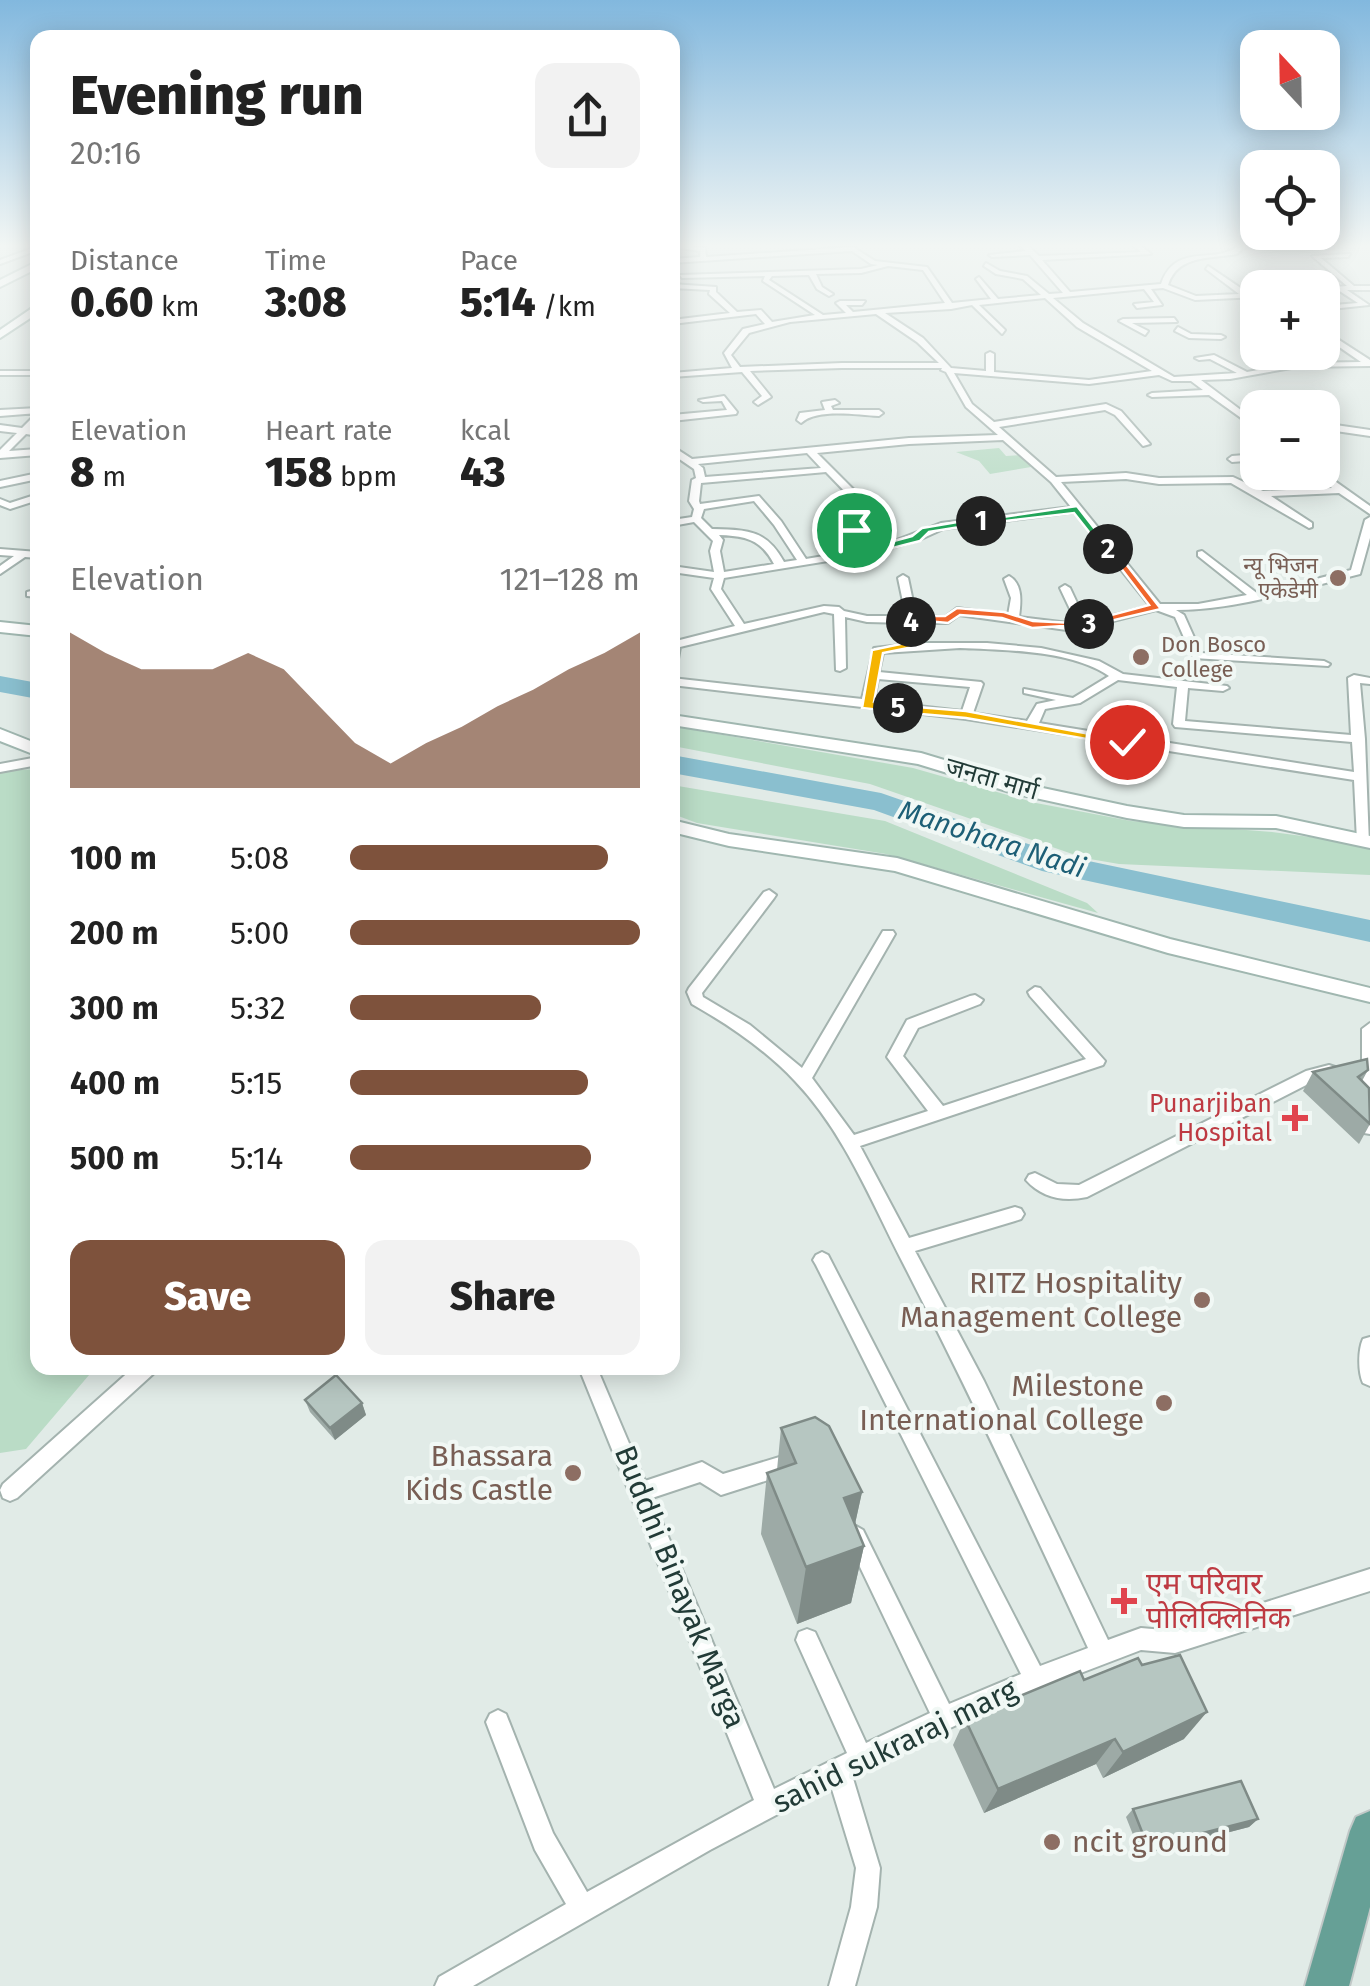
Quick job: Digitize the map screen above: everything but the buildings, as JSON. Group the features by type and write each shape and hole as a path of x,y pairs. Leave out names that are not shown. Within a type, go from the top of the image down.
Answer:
{"main road":[{"path":"0,627 30,630"},
{"name":"जनता मार्ग","path":"680,721 906,756 1020,789 1127,812 1184,820 1276,822 1367,841"},
{"path":"0,734 30,747"},
{"path":"680,828 729,840 898,865 1168,946 1367,995"},
{"path":"1327,1986 1370,1831"}],"street":[{"path":"741,337 726,355 746,371 767,397 758,402"},
{"path":"915,337 945,368 969,405 1054,480 1157,607 1179,615 1198,656 1324,664"},
{"path":"1102,337 1172,379 1195,380 1297,365 1370,364"},
{"path":"1340,343 1370,364"},
{"path":"990,354 990,374"},
{"path":"1199,358 1211,357 1245,374"},
{"path":"746,371 820,364 945,368 1089,382 1162,372"},
{"path":"680,374 736,366"},
{"path":"0,372 30,373"},
{"path":"0,382 11,372"},
{"path":"1195,380 1240,416"},
{"path":"1152,396 1210,392"},
{"path":"680,417 733,412 724,398 702,400"},
{"path":"992,424 1106,407 1118,413 1146,444"},
{"path":"800,420 833,408 880,413"},
{"path":"1073,411 1090,423"},
{"path":"1233,411 1240,412"},
{"path":"0,413 30,413"},
{"path":"2,452 30,421"},
{"path":"0,428 30,433"},
{"path":"1340,429 1370,433"},
{"path":"692,462 1006,437"},
{"path":"880,446 883,457"},
{"path":"2,452 30,452"},
{"path":"811,453 877,518 891,546"},
{"path":"680,454 692,462 702,480"},
{"path":"1232,459 1240,458"},
{"path":"741,628 716,589 720,576 714,544 718,540 697,513 694,501 698,480 824,470"},
{"path":"1054,480 1126,476 1159,481 1233,480 1309,525"},
{"path":"0,484 30,478"},
{"path":"23,479 30,486"},
{"path":"1261,494 1338,490 1370,511"},
{"path":"0,502 10,506 30,497"},
{"path":"680,520 756,498 778,523 801,560"},
{"path":"861,502 839,507 865,552"},
{"path":"680,570 720,576 865,552 941,526 1077,510"},
{"path":"680,644 809,612 839,610 867,619 909,616 948,620 957,611 1032,625 1083,626 1157,607 1198,607 1256,597 1356,572 1370,520"},
{"path":"708,532 752,530 771,545 780,565"},
{"path":"0,552 29,554"},
{"path":"0,571 29,554"},
{"path":"1202,554 1256,597"},
{"path":"902,578 917,645"},
{"path":"1009,580 1016,598 1013,619"},
{"path":"1066,588 1083,626"},
{"path":"839,610 840,668"},
{"path":"867,705 878,650 917,645 970,644 1029,652 1099,664 1116,676 1223,688"},
{"path":"874,675 977,684 966,714"},
{"path":"1031,726 1041,706 1076,701 1116,676"},
{"path":"1367,841 1354,678 1370,681"},
{"path":"680,682 966,714 1119,742 1360,777"},
{"path":"1182,683 1179,724 1360,739"},
{"path":"1028,690 1076,701"},
{"path":"1119,742 1121,712"},
{"path":"0,768 30,762"},
{"path":"768,895 694,992 698,1000 761,1036 805,1077 850,1143 907,1246 1102,1652"},
{"path":"805,1077 888,934"},
{"path":"850,1143 1097,1060 1035,992"},
{"path":"940,1114 895,1057 912,1024 975,1000"},
{"path":"1370,1028 1370,1128"},
{"path":"1035,1180 1054,1191 1081,1192 1312,1076 1340,1068 1367,1067"},
{"path":"907,1246 1016,1214"},
{"path":"822,1260 1034,1678"},
{"path":"1370,1345 1370,1376"},
{"path":"10,1491 138,1375"},
{"name":"Buddhi Binayak Marga","path":"591,1375 769,1807"},
{"path":"642,1492 702,1472 720,1485 798,1461 814,1464 822,1472"},
{"path":"846,1514 944,1716"},
{"name":"sahid sukraraj marg","path":"448,1986 582,1908 944,1716 1141,1639 1176,1642 1370,1580"},
{"path":"807,1640 861,1758"},
{"path":"498,1722 544,1840 582,1908"},
{"path":"839,1772 868,1868 864,1907 842,1986"}],"green space":[{"path":"999,448 1006,456 1021,455 1031,467 990,474 979,461 956,452"},
{"path":"680,727 913,768 1036,803 1131,821 1272,832 1370,845 1370,875 1119,864 1084,858 870,784 680,747"},
{"path":"30,769 30,1375 89,1375 26,1449 0,1453 0,771"},
{"path":"680,786 885,821 1087,903 1098,913 886,854 697,823 680,817"}],"waterway":[{"name":"Manohara Nadi","path":"0,684 30,690"},
{"name":"Manohara Nadi","path":"680,765 881,802 1053,864 1370,931"}],"place":[{"name":"न्यू भिजन एकेडेमी","path":"1338,578"},
{"name":"Don Bosco College","path":"1141,657"},
{"name":"Punarjiban Hospital","path":"1295,1118"},
{"name":"RITZ Hospitality Management College","path":"1202,1300"},
{"name":"Milestone International College","path":"1164,1403"},
{"name":"Bhassara Kids Castle","path":"573,1473"},
{"name":"एम परिवार पोलिक्लिनिक","path":"1124,1601"},
{"name":"ncit ground","path":"1052,1842"}],"route":[{"path":"854,530 865,552 916,538 941,526 1077,510 1157,607 1074,628 1032,625 1004,615 957,611 948,620 909,616 917,645 878,650 867,705 966,714 1127,742"}]}
